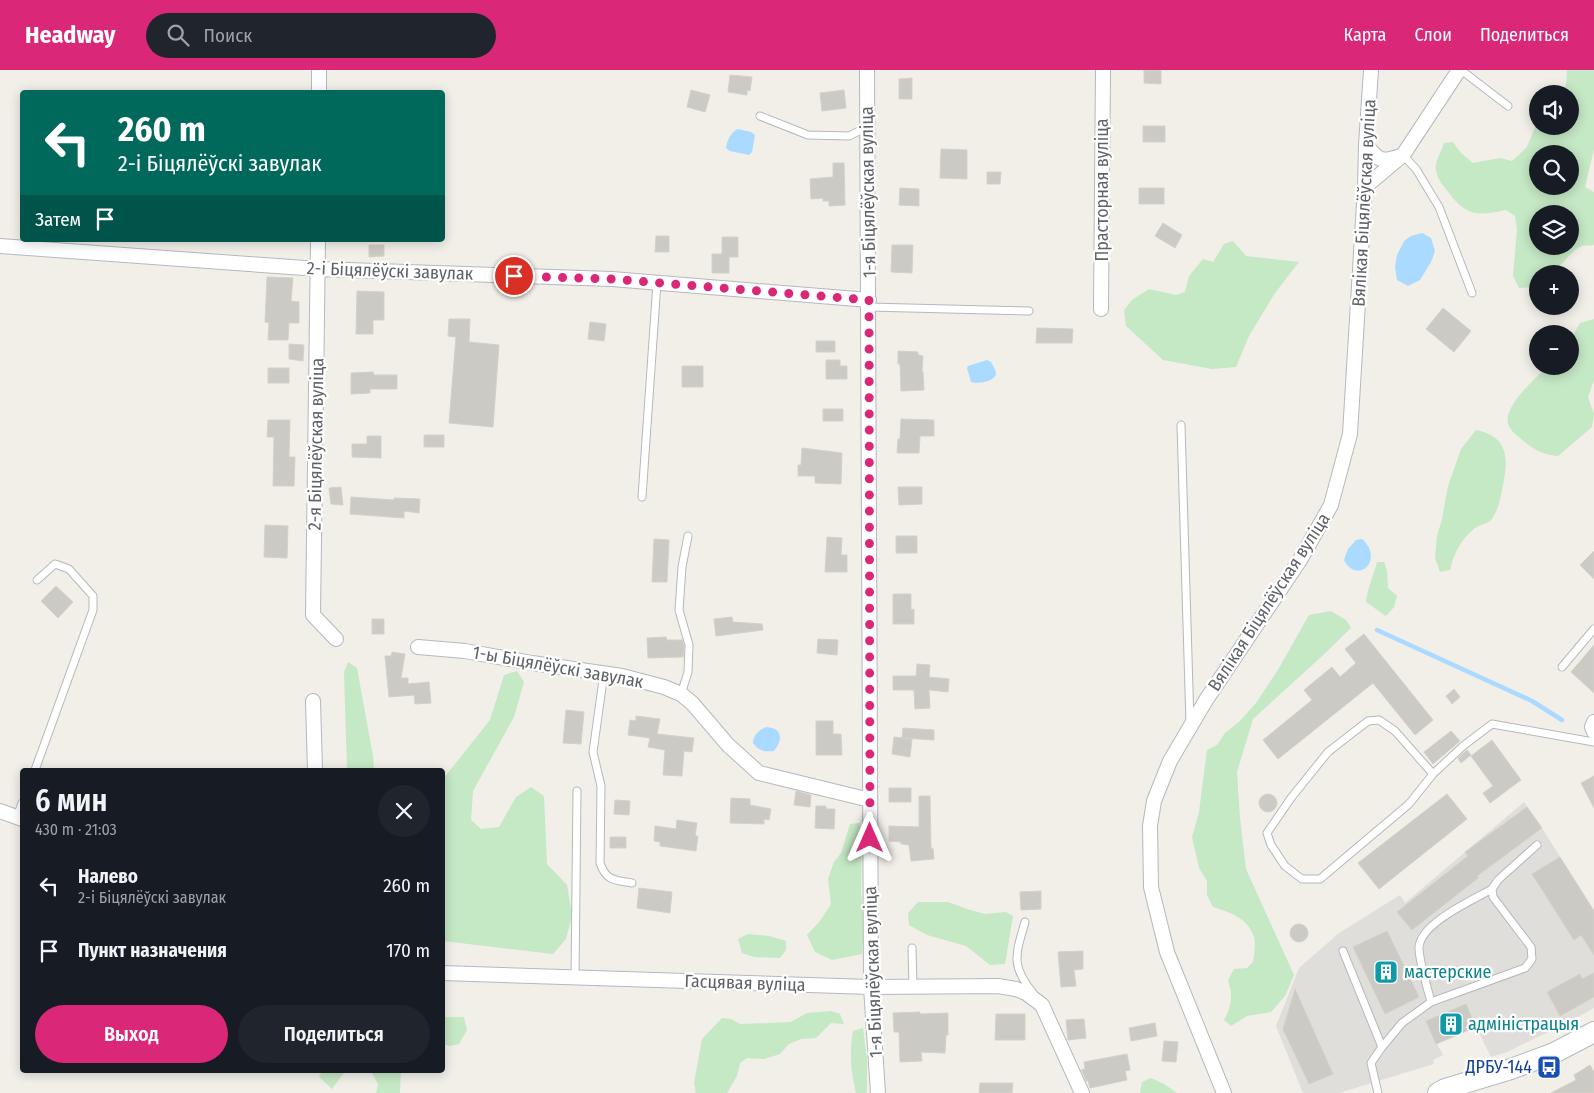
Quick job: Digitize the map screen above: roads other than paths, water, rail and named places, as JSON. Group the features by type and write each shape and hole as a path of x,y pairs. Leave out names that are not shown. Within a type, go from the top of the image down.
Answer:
{"main road":[{"path":"1438,1093 1554,1053 1594,1032"}],"street":[{"path":"319,70 319,90"},
{"name":"1-я Біцялёўская вуліца","path":"867,70 871,987 878,1093"},
{"name":"Прасторная вуліца","path":"1102,309 1103,70"},
{"name":"Вялікая Біцялёўская вуліца","path":"1221,1089 1167,952 1151,887 1150,826 1154,801 1170,761 1206,700 1300,560 1331,505 1350,434 1371,70"},
{"path":"1365,187 1403,155 1460,70"},
{"path":"1366,145 1378,159 1388,161 1403,155"},
{"name":"2-я Біцялёўская вуліца","path":"318,242 313,615 336,639"},
{"name":"2-і Біцялёўскі завулак","path":"0,246 318,269 612,279 869,303"},
{"name":"1-ы Біцялёўскі завулак","path":"418,647 465,651 622,676 647,682 680,694 692,702 728,745 759,774 870,800"},
{"path":"313,701 315,768"},
{"path":"1594,722 1592,727 1594,732"},
{"path":"0,811 20,818"},
{"name":"Гасцявая вуліца","path":"445,973 871,987 998,986 1026,993 1042,1005"},
{"path":"1042,1005 1082,1093"}],"lane":[{"path":"1460,70 1508,106"},
{"path":"760,116 808,135 849,136 867,127"},
{"path":"1403,155 1416,169 1439,207 1472,293"},
{"path":"642,498 657,283"},
{"path":"869,303 1029,311"},
{"path":"1181,425 1190,726"},
{"path":"680,694 688,672 689,645 679,610 682,567 688,536"},
{"path":"35,768 93,610 93,596 68,569 55,564 36,580"},
{"path":"1562,668 1594,629"},
{"path":"604,673 593,752 601,786 600,863 603,873 609,878 632,883"},
{"path":"1433,774 1395,731 1379,720 1368,721 1328,752 1291,798 1267,833 1271,845 1284,866 1302,879 1320,879 1409,804 1433,774 1463,746 1492,724 1594,742"},
{"path":"575,978 577,791"},
{"path":"1431,1002 1419,947 1424,934 1437,921 1492,889 1498,880 1537,845"},
{"path":"1378,1093 1371,1063 1402,1023 1431,1002 1525,968 1532,959 1531,947 1493,898 1492,889"},
{"path":"1026,922 1018,946 1016,960 1022,979 1042,1005"},
{"path":"912,948 913,987"},
{"path":"1343,951 1382,1047"}],"water":[{"path":"738,129 755,135 752,152 749,155 730,151 726,148 733,132"},
{"path":"1422,233 1431,238 1435,251 1431,262 1420,280 1408,286 1397,280 1395,267 1397,255 1404,241 1411,236"},
{"path":"987,360 994,367 995,376 986,382 971,382 968,366"},
{"path":"1362,539 1371,554 1370,561 1367,567 1362,570 1356,570 1350,567 1344,560 1348,549 1356,540"},
{"path":"766,727 776,730 780,735 779,743 774,751 762,750 753,743 757,733"}],"waterway":[{"path":"1377,630 1532,701 1562,720"}],"place":[{"name":"мастерские","path":"1386,972"},
{"name":"адміністрацыя","path":"1451,1024"},
{"name":"ДРБУ-144","path":"1549,1067"}]}
